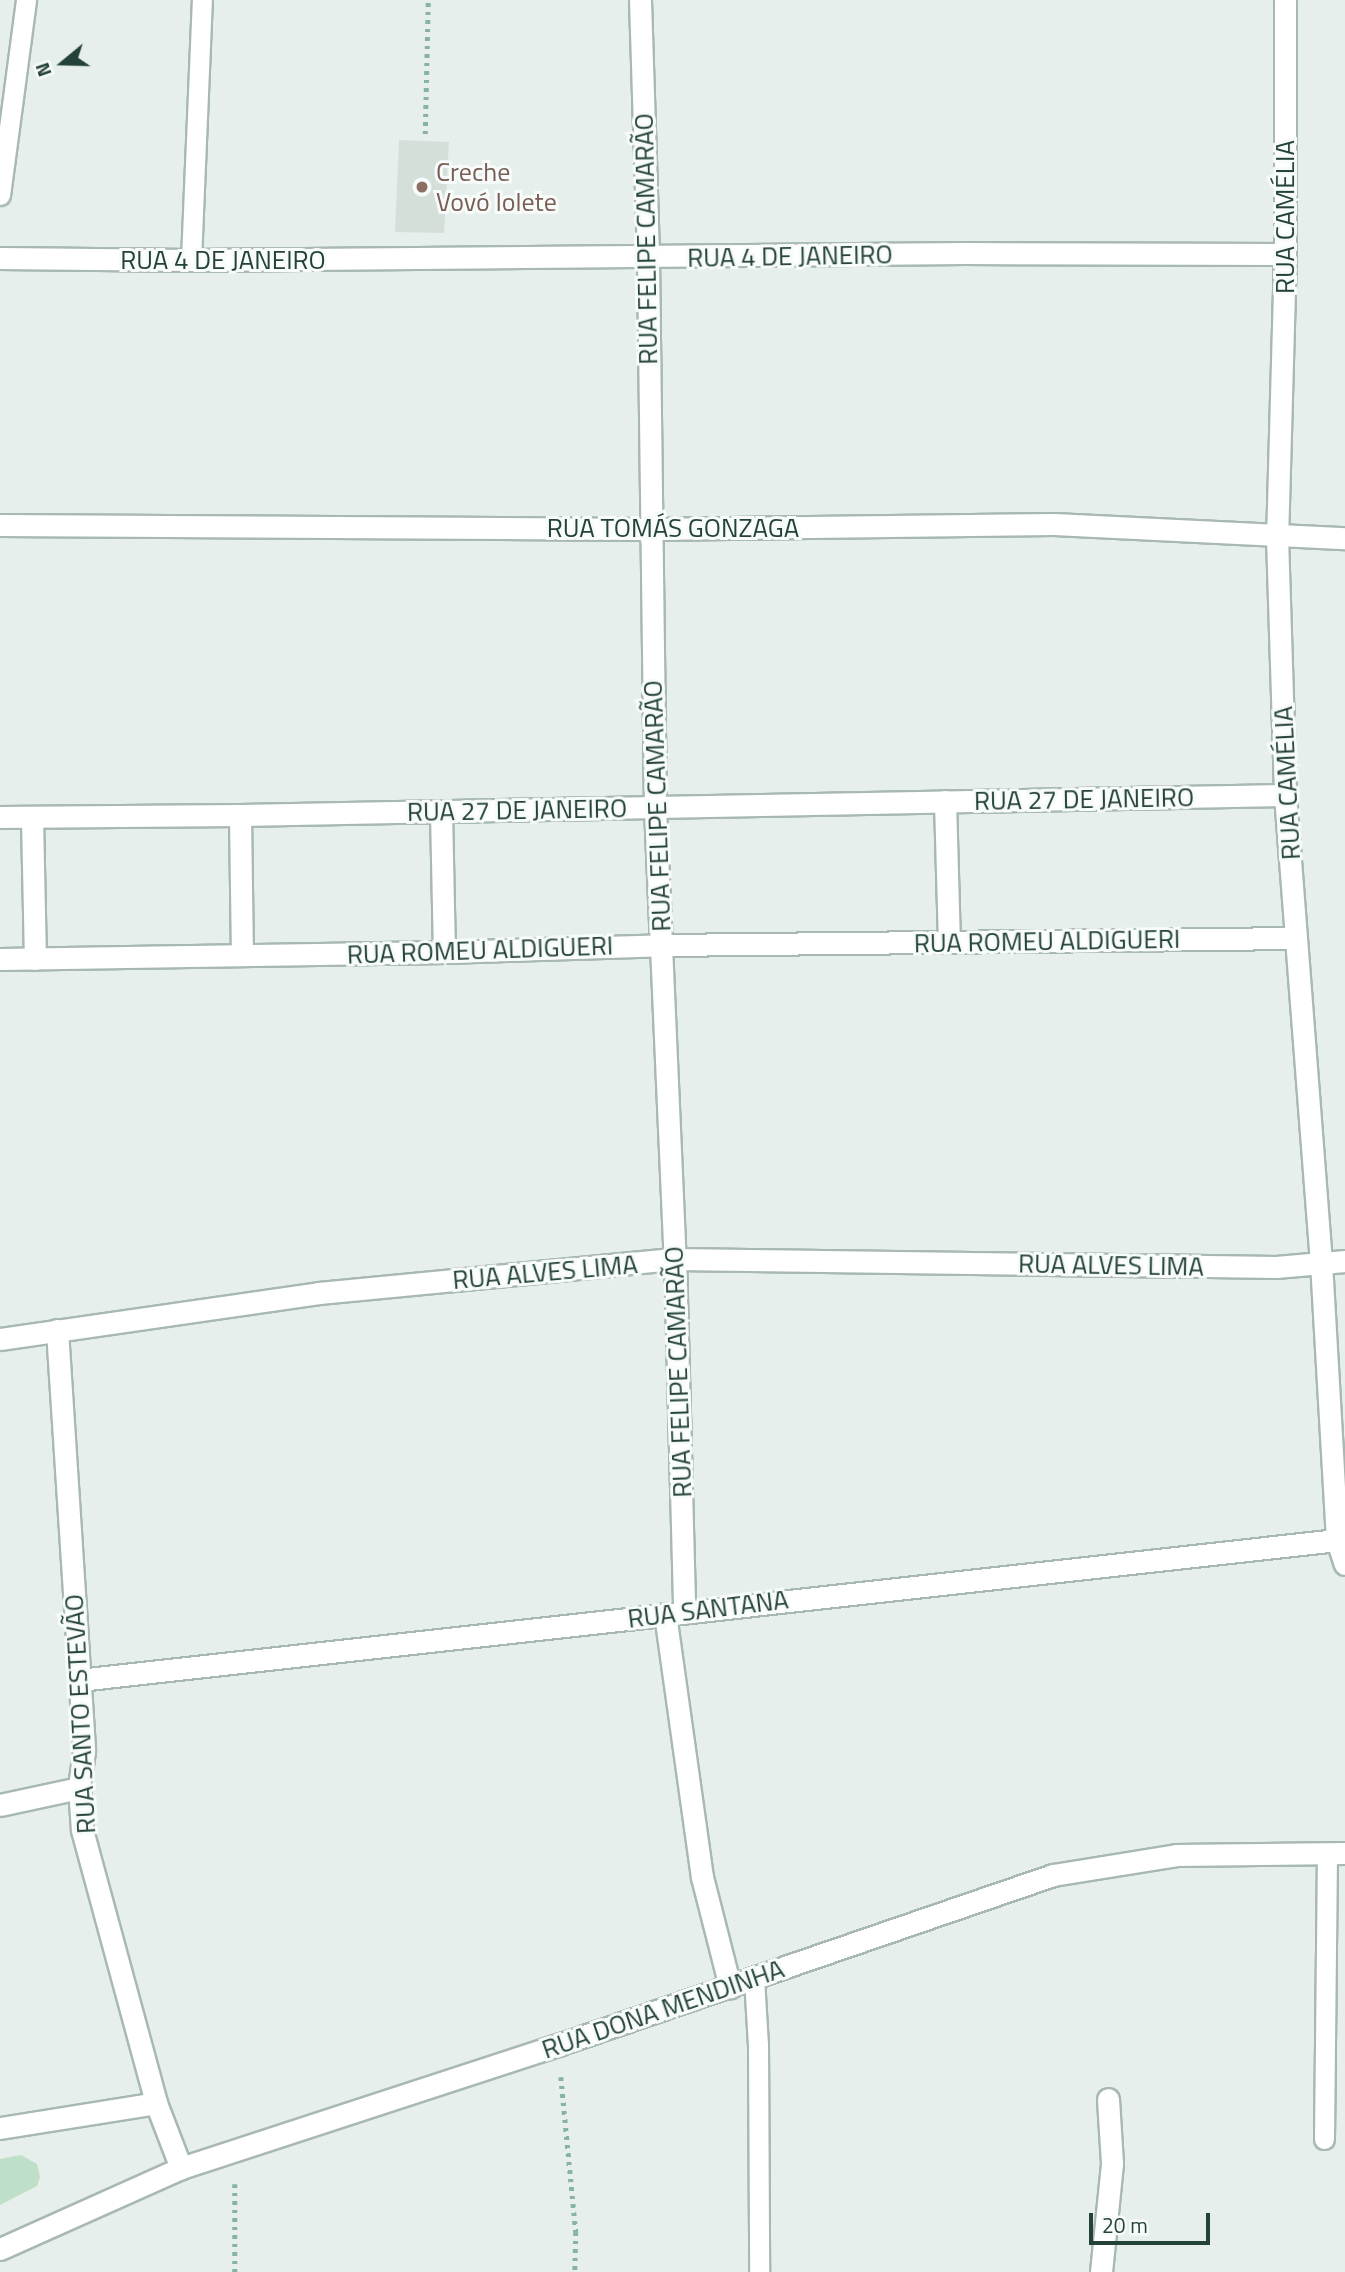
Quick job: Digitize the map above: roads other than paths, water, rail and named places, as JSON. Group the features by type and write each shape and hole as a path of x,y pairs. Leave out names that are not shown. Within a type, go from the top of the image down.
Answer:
{"street":[{"name":"RUA FELIPE CAMARÃO","path":"640,0 648,258 649,529 655,808 675,1259 674,1612 702,1877 730,1987"},
{"name":"RUA CAMÉLIA","path":"1285,0 1285,254 1278,537 1285,795 1321,1262 1337,1540 1345,1564"},
{"name":"RUA 4 DE JANEIRO","path":"0,258 191,260 648,258 965,253 1285,254"},
{"name":"RUA TOMÁS GONZAGA","path":"0,524 649,529 1054,524 1278,537 1345,538"},
{"name":"RUA 27 DE JANEIRO","path":"0,817 240,816 1285,795"},
{"path":"945,801 949,942"},
{"path":"441,811 444,953"},
{"path":"240,816 242,955"},
{"path":"32,818 35,959"},
{"name":"RUA ROMEU ALDIGUERI","path":"0,959 444,953 662,945 1295,938"},
{"name":"RUA ALVES LIMA","path":"0,1339 319,1293 675,1259 1276,1267 1345,1261"},
{"name":"RUA SANTO ESTEVÃO","path":"57,1330 84,1751 79,1788 82,1830 156,2103 181,2168"},
{"name":"RUA SANTANA","path":"79,1680 1337,1540"},
{"path":"0,1805 79,1788"},
{"name":"RUA DONA MENDINHA","path":"0,2249 181,2168 558,2045 1053,1875 1176,1855 1336,1853"},
{"path":"1101,2272 1112,2163 1108,2099"},
{"path":"0,2128 156,2103"}],"lane":[{"path":"0,195 26,0"},
{"path":"191,260 202,0"},
{"path":"1324,2139 1336,1853"},
{"path":"754,1978 758,2045 759,2272"}],"place":[{"name":"Creche Vovó Iolete","path":"422,187"}]}
